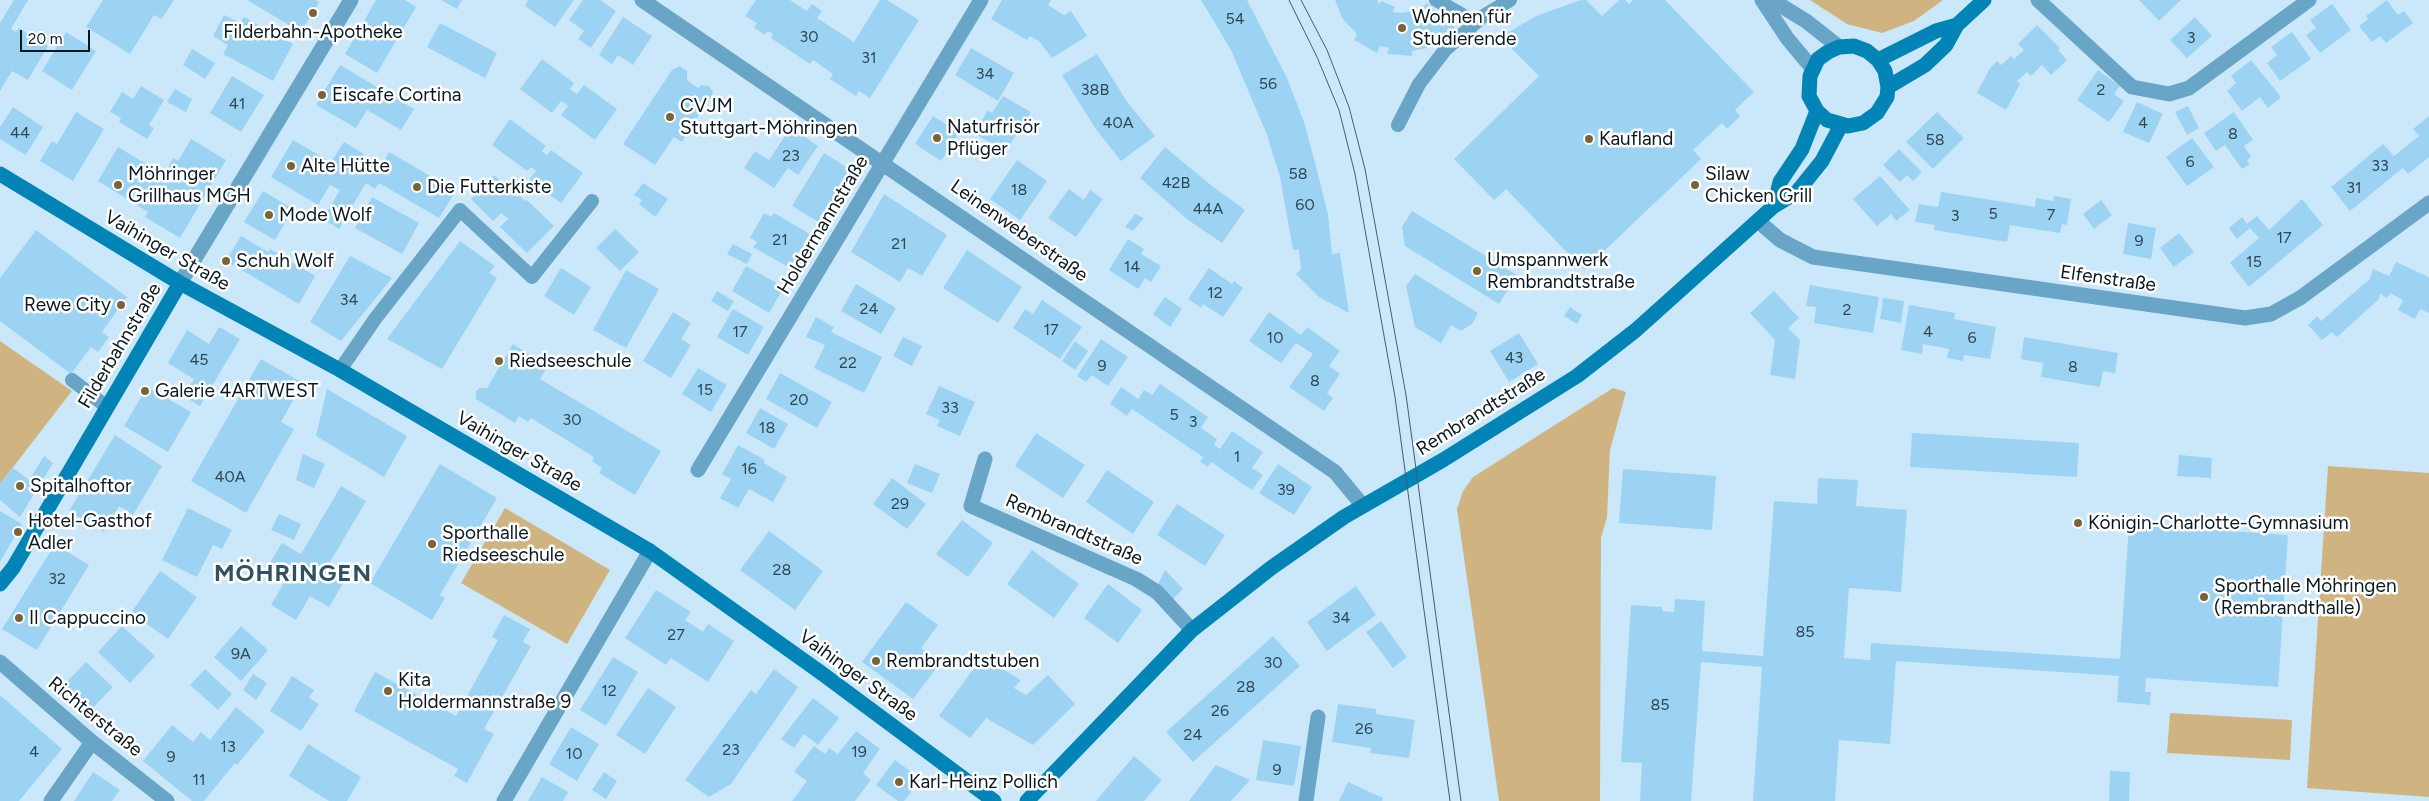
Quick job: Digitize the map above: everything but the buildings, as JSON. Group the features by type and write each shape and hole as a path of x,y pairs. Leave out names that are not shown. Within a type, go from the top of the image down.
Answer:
{"street":[{"name":"Filderbahnstraße","path":"0,584 13,568 180,283 350,0"},
{"name":"Leinenweberstraße","path":"642,0 884,163 1254,419 1335,472 1363,506"},
{"name":"Holdermannstraße","path":"698,470 981,0"},
{"path":"1762,0 1787,38 1812,68"},
{"path":"1772,0 1806,21 1839,47"},
{"path":"1888,87 1925,65 1946,45 1957,25 1984,0"},
{"path":"2038,0 2132,87 2169,94 2188,88 2309,0"},
{"path":"1878,60 1936,31 1957,25"},
{"path":"1854,46 1867,51 1878,60 1885,72 1888,87 1886,97 1878,113 1863,123 1841,125 1827,120 1817,111 1809,96 1812,68 1828,52 1839,47 1854,46"},
{"path":"1774,206 1780,182 1802,149 1817,111"},
{"name":"Rembrandtstraße","path":"1027,801 1192,630 1271,568 1363,506 1443,460 1577,376 1636,330 1774,206 1796,192 1822,161 1841,125"},
{"name":"Vaihinger Straße","path":"0,174 180,283 340,370 650,551 820,672 994,801"},
{"name":"Elfenstraße","path":"1758,221 1780,240 1813,257 2245,318 2270,314 2300,298 2429,203"},
{"name":"Rembrandtstraße","path":"985,459 971,506 1136,579 1157,592 1192,630"},
{"path":"504,801 650,551"},
{"name":"Richterstraße","path":"0,662 92,742 167,801"},
{"path":"1306,801 1318,716"},
{"path":"50,801 92,742"}],"lane":[{"path":"1436,0 1475,16"},
{"path":"1398,125 1409,101 1430,67 1475,16 1510,0"},
{"path":"340,370 374,319 460,210 532,277 592,201"},
{"path":"72,380 107,407"}],"shaded area":[{"path":"1810,0 1943,0 1914,21 1882,33 1847,24"},
{"path":"0,341 72,391 0,484"},
{"path":"1613,388 1626,392 1610,450 1607,517 1601,538 1600,801 1499,801 1457,509 1463,491 1473,477"},
{"path":"2328,466 2429,473 2429,797 2307,788"},
{"path":"505,508 610,570 567,644 461,583"},
{"path":"2170,713 2292,720 2290,760 2167,753"}],"tram line":[{"path":"1289,0 1317,57 1339,110 1355,174 1395,397 1450,801"},
{"path":"1301,0 1327,50 1349,107 1365,169 1406,395 1461,801"}],"place":[{"name":"Filderbahn-Apotheke","path":"313,13"},
{"name":"Wohnen für Studierende","path":"1402,28"},
{"name":"Eiscafe Cortina","path":"322,95"},
{"name":"CVJM Stuttgart-Möhringen","path":"670,117"},
{"name":"Naturfrisör Pflüger","path":"937,138"},
{"name":"Kaufland","path":"1589,139"},
{"name":"Alte Hütte","path":"291,166"},
{"name":"Möhringer Grillhaus MGH","path":"118,185"},
{"name":"Silaw Chicken Grill","path":"1695,185"},
{"name":"Die Futterkiste","path":"417,187"},
{"name":"Mode Wolf","path":"269,215"},
{"name":"Schuh Wolf","path":"226,261"},
{"name":"Umspannwerk Rembrandtstraße","path":"1477,271"},
{"name":"Rewe City","path":"121,305"},
{"name":"Riedseeschule","path":"499,361"},
{"name":"Galerie 4ARTWEST","path":"145,391"},
{"name":"Spitalhoftor","path":"20,486"},
{"name":"Königin-Charlotte-Gymnasium","path":"2078,523"},
{"name":"Hotel-Gasthof Adler","path":"18,532"},
{"name":"Sporthalle Riedseeschule","path":"432,544"},
{"name":"Sporthalle Möhringen (Rembrandthalle)","path":"2204,597"},
{"name":"Il Cappuccino","path":"19,618"},
{"name":"Rembrandtstuben","path":"876,661"},
{"name":"Kita Holdermannstraße 9","path":"388,691"},
{"name":"Karl-Heinz Pollich","path":"899,782"}],"district":[{"name":"MÖHRINGEN","path":"293,574"}]}
